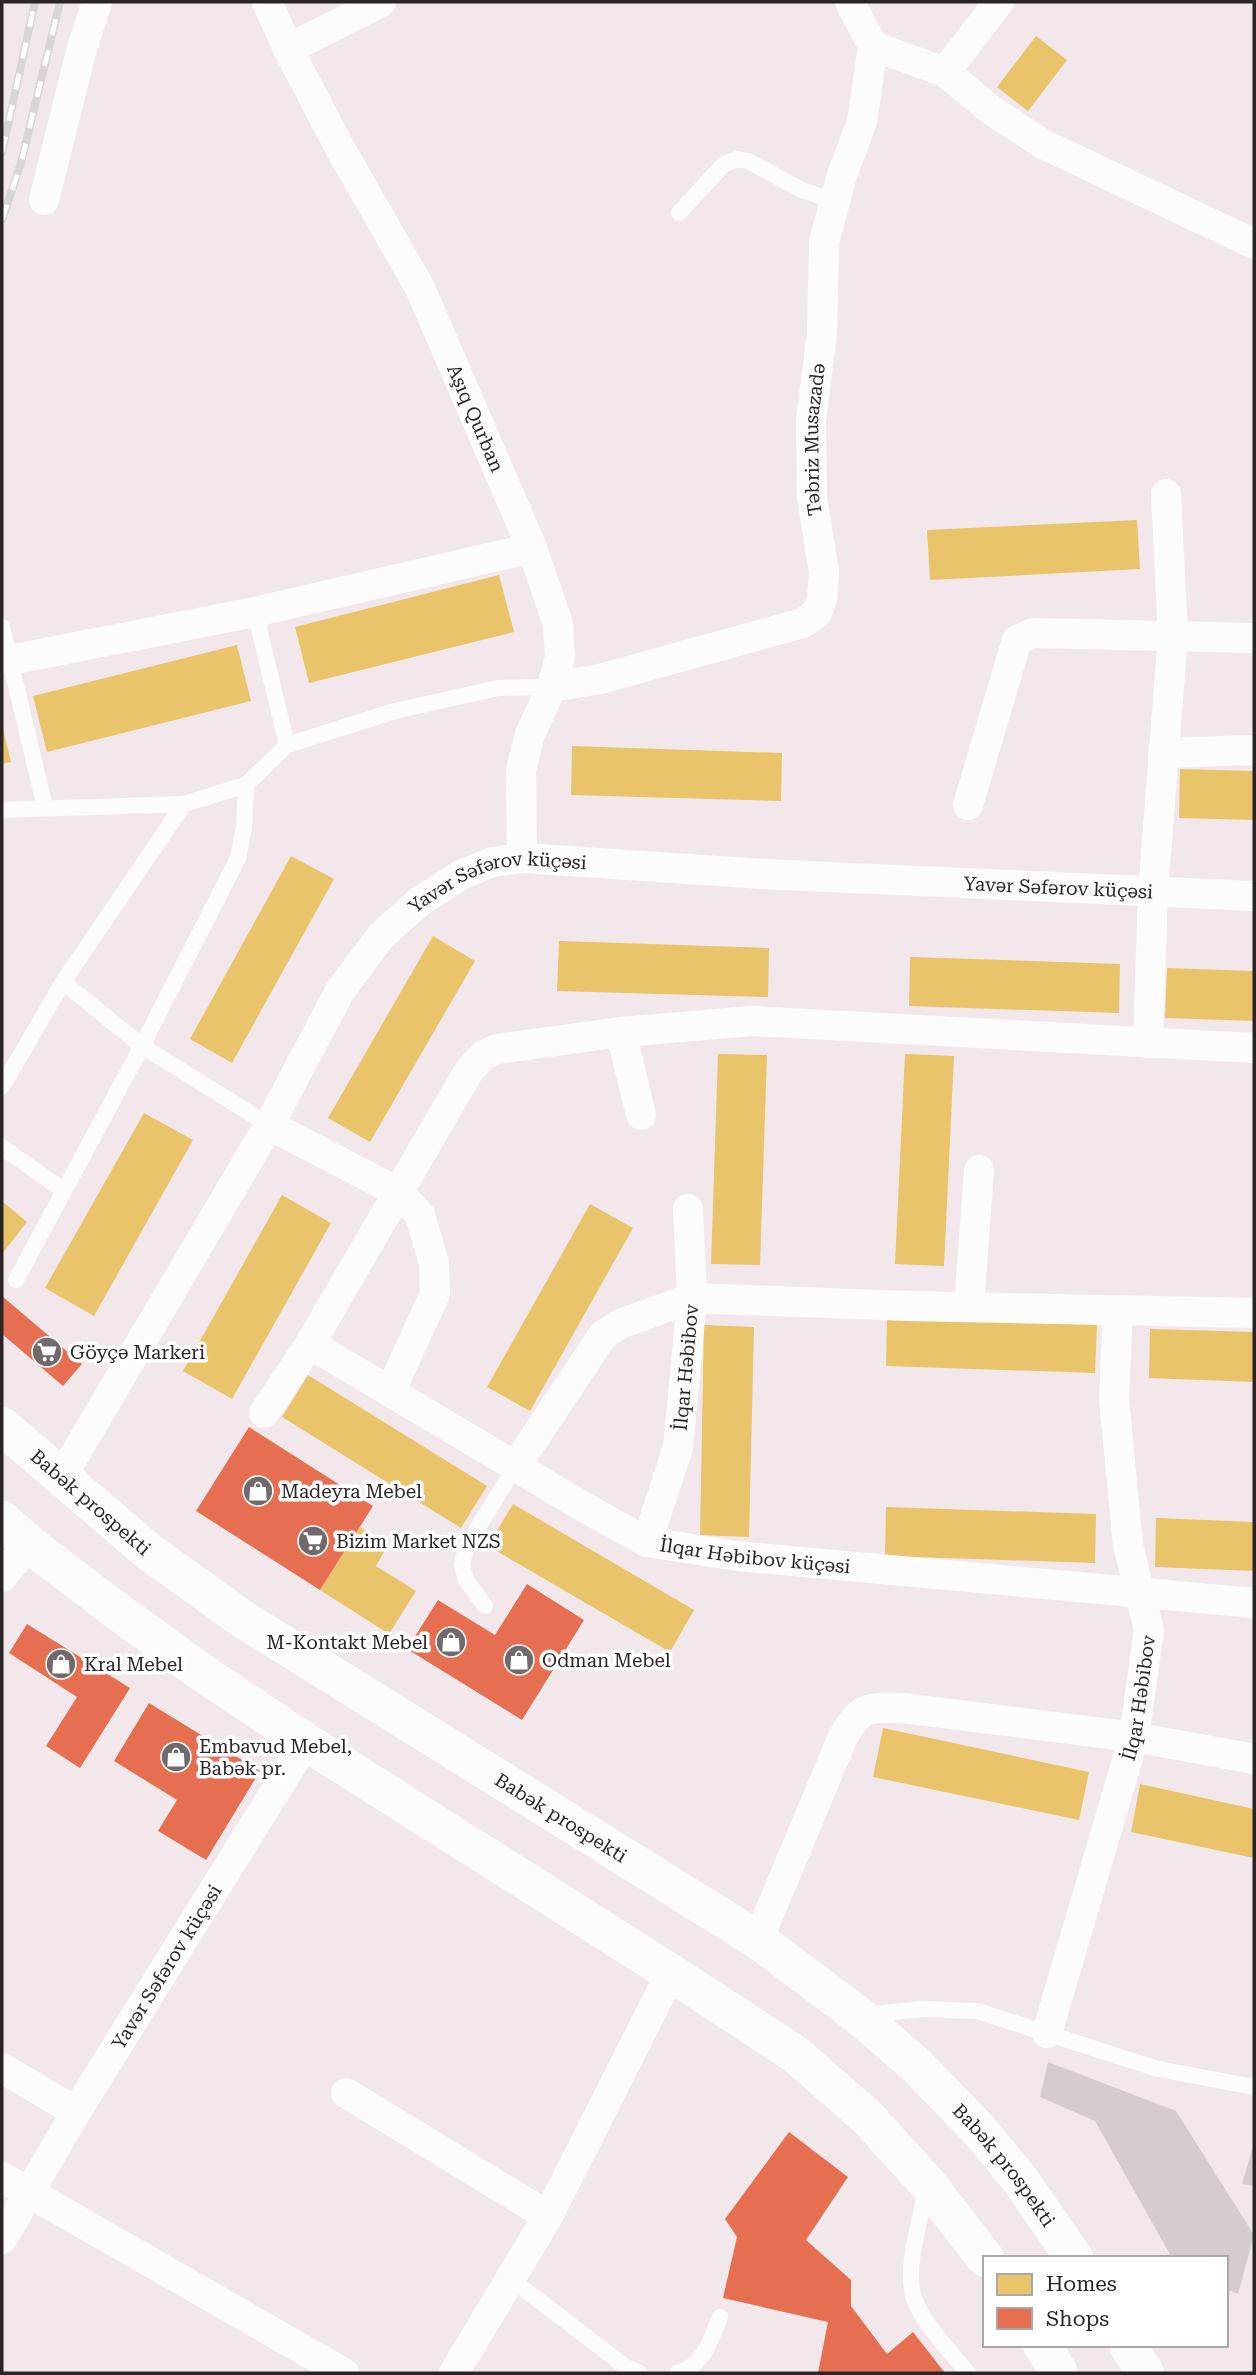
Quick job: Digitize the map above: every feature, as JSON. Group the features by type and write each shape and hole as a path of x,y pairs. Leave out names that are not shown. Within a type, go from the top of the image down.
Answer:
{"main road":[{"name":"Babək prospekti","path":"2,1426 148,1551 244,1620 758,1940 858,2015 916,2065 980,2131 1021,2181 1073,2256"},
{"path":"15,1532 184,1660 306,1742 795,2054 867,2117 927,2183 983,2256"},
{"path":"1043,2347 1059,2373"},
{"path":"1129,2347 1145,2373"}],"street":[{"path":"44,200 82,48 97,2"},
{"name":"Aşıq Qurban","path":"267,2 288,49 341,150 420,288 532,548 558,624 561,657 552,687 530,734 521,770 522,858"},
{"path":"288,49 381,2"},
{"path":"850,2 873,46 945,72 991,110 1043,144 1254,244"},
{"path":"945,72 999,2"},
{"name":"Təbriz Musazadə","path":"552,687 600,679 790,627 803,623 817,613 822,599 824,572 812,497 811,420 822,332 824,242 862,122 873,46"},
{"path":"1148,1043 1153,891 1172,636 1166,494"},
{"path":"10,660 255,612 532,548"},
{"path":"968,805 1017,640 1033,633 1254,638"},
{"path":"1163,753 1254,750"},
{"name":"Yavər Səfərov küçəsi","path":"61,1478 269,1125 340,991 381,936 419,901 461,875 492,862 522,858 763,874 1254,896"},
{"path":"264,1413 310,1345 470,1069 484,1055 497,1049 621,1032 752,1021 1254,1048"},
{"path":"621,1032 641,1115"},
{"path":"269,1125 398,1192 420,1215 434,1263 435,1294 390,1392"},
{"path":"969,1307 979,1170"},
{"path":"515,1467 603,1335 620,1324 692,1298 688,1209"},
{"name":"İlqar Həbibov","path":"648,1542 678,1448 692,1298 1254,1313"},
{"name":"İlqar Həbibov","path":"1047,2033 1134,1737 1149,1630 1128,1545 1114,1399 1118,1311"},
{"name":"İlqar Həbibov küçəsi","path":"310,1345 515,1467 648,1542 737,1556 1254,1603"},
{"path":"2,1577 15,1532"},
{"path":"758,1940 842,1739 854,1717 873,1707 903,1707 1134,1737 1254,1759"},
{"name":"Yavər Səfərov küçəsi","path":"2,2239 76,2112 306,1742"},
{"path":"454,2373 548,2216 671,1973"},
{"path":"2,2068 76,2112"},
{"path":"346,2093 548,2216"},
{"path":"2,2177 344,2373"}],"lane":[{"path":"679,214 724,164 737,159 748,161 802,190 835,201"},
{"path":"255,612 287,745"},
{"path":"2,627 45,807"},
{"path":"2,810 184,804 246,785 287,745 395,711 498,688 552,687"},
{"path":"16,1280 62,1190 142,1046 238,858 244,827 246,785"},
{"path":"2,1087 63,982 184,804"},
{"path":"63,982 142,1046 269,1125"},
{"path":"2,1147 62,1190"},
{"path":"485,1606 466,1580 462,1565 466,1547 515,1467"},
{"path":"858,2015 923,2009 977,2011 1158,2069 1254,2087"},
{"path":"927,2183 911,2272 913,2296 920,2313 968,2373"},
{"path":"512,2280 626,2367 640,2373"},
{"path":"677,2373 687,2370 702,2358 720,2317"}],"building: Homes":[{"path":"1036,36 1067,60 1028,111 997,87"},
{"path":"1137,520 1140,569 930,580 927,530"},
{"path":"499,575 514,632 309,683 295,627"},
{"path":"237,645 251,701 47,752 33,696"},
{"path":"2,730 11,762 2,764"},
{"path":"572,746 782,753 781,801 571,795"},
{"path":"1180,769 1254,771 1254,820 1179,818"},
{"path":"291,856 334,879 232,1063 190,1039"},
{"path":"433,936 475,961 370,1142 328,1118"},
{"path":"559,941 769,948 768,997 557,991"},
{"path":"910,957 1120,964 1119,1013 909,1006"},
{"path":"1167,968 1254,971 1254,1021 1165,1018"},
{"path":"718,1054 767,1055 760,1265 711,1264"},
{"path":"905,1054 954,1056 944,1266 895,1264"},
{"path":"144,1113 193,1140 94,1316 45,1288"},
{"path":"282,1195 331,1223 232,1399 183,1371"},
{"path":"2,1201 27,1222 2,1254"},
{"path":"590,1204 633,1228 530,1411 487,1387"},
{"path":"887,1317 1097,1324 1095,1373 886,1366"},
{"path":"704,1325 754,1327 749,1537 700,1535"},
{"path":"1150,1329 1254,1332 1254,1382 1149,1378"},
{"path":"308,1375 487,1486 461,1528 282,1417"},
{"path":"513,1504 694,1610 670,1652 488,1546"},
{"path":"886,1507 1096,1514 1095,1563 885,1556"},
{"path":"1156,1518 1254,1522 1254,1571 1155,1567"},
{"path":"360,1527 388,1545 376,1566 416,1591 389,1634 320,1590"},
{"path":"883,1728 1089,1772 1079,1820 873,1777"},
{"path":"1140,1784 1254,1809 1254,1858 1131,1832"}],"building: Shops":[{"path":"2,1296 82,1364 63,1386 2,1334"},
{"path":"249,1427 373,1506 320,1590 196,1511"},
{"name":"Odman Mebel","path":"527,1584 584,1620 522,1720 407,1649 438,1600 495,1635"},
{"path":"27,1624 130,1688 80,1768 46,1746 77,1697 9,1653"},
{"path":"149,1703 260,1771 206,1860 158,1831 177,1800 114,1761"},
{"path":"789,2132 848,2177 806,2240 851,2280 851,2306 887,2354 913,2332 945,2373 818,2373 828,2322 723,2298 737,2237 725,2219"}],"building: Other":[{"path":"1048,2062 1176,2111 1254,2235 1238,2294 1228,2290 1228,2256 1171,2256 1095,2121 1040,2097"},
{"path":"1254,2143 1254,2186 1242,2184"}],"railway":[{"path":"2,152 35,2"},
{"path":"2,220 21,163 60,2"}],"place":[{"name":"Göyçə Markeri","path":"47,1352"},
{"name":"Madeyra Mebel","path":"258,1491"},
{"name":"Bizim Market NZS","path":"313,1541"},
{"name":"M-Kontakt Mebel","path":"451,1642"},
{"name":"Odman Mebel","path":"519,1660"},
{"name":"Kral Mebel","path":"61,1664"},
{"name":"Embavud Mebel, Babək pr.","path":"176,1757"}]}
